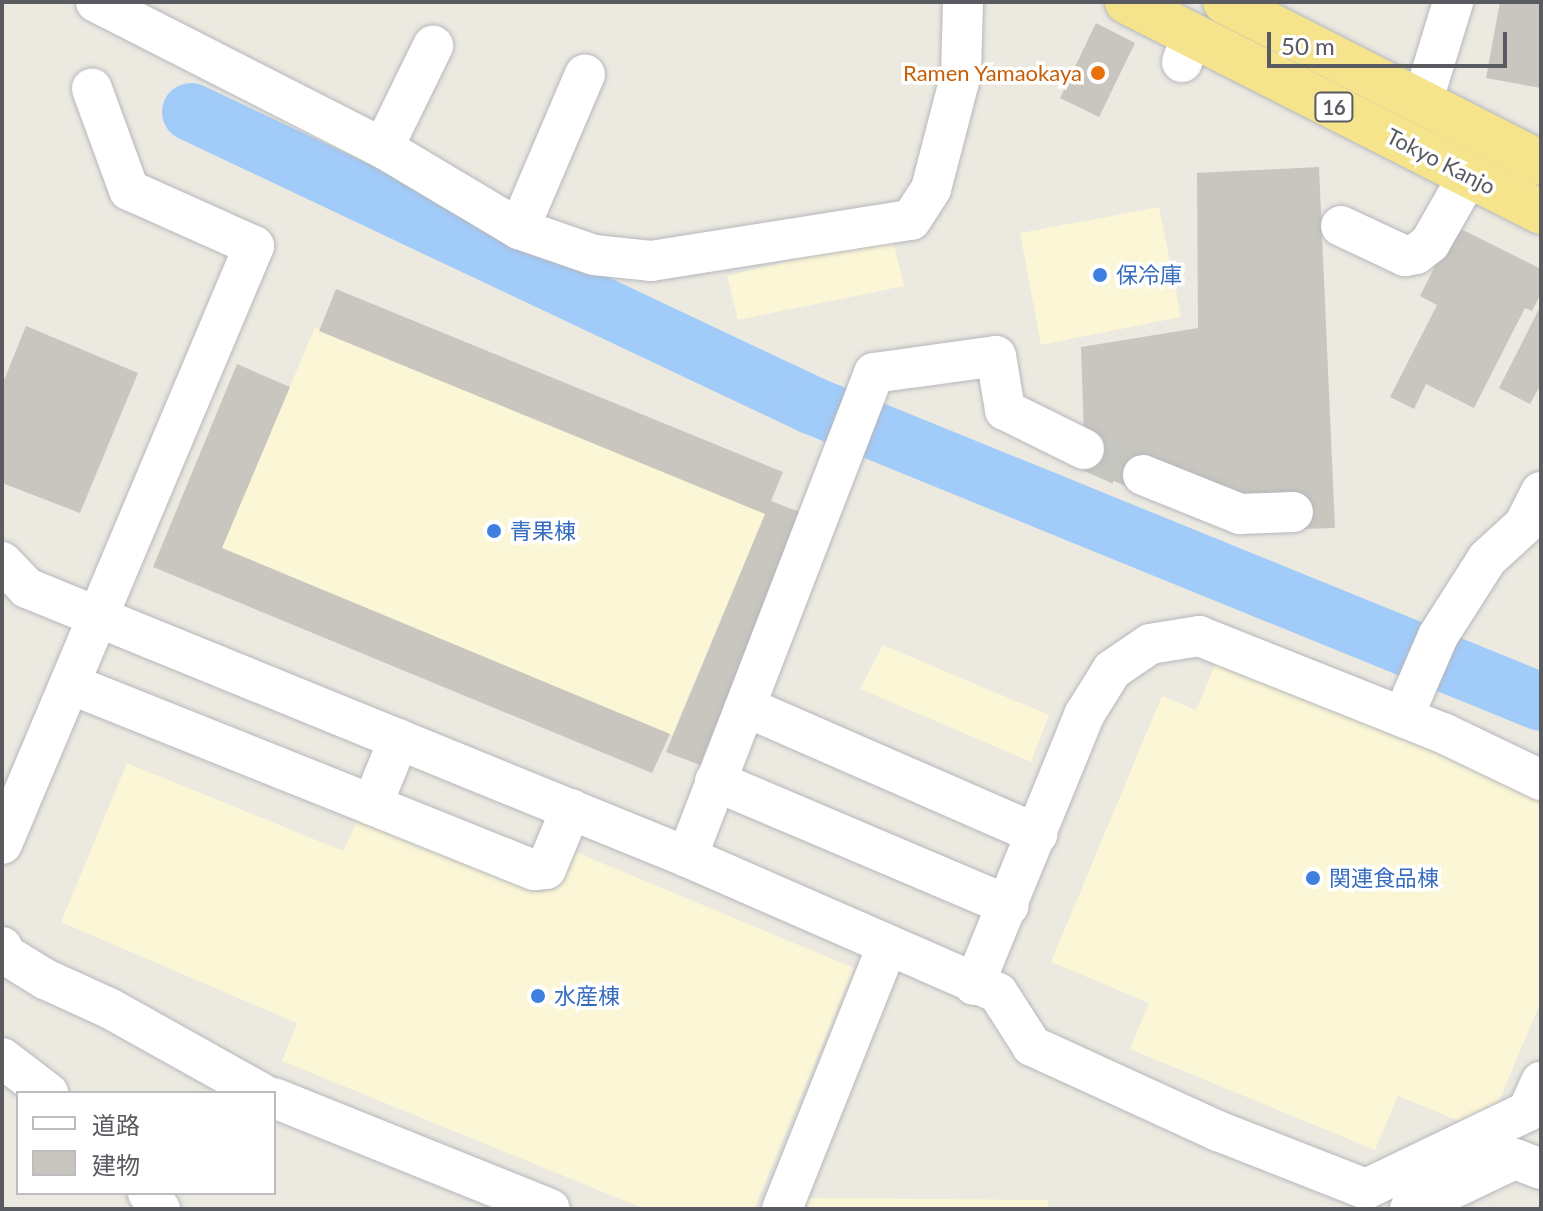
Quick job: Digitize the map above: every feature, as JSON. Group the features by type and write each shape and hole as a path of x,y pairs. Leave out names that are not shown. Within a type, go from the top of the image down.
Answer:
{"highway":[{"name":"Tokyo Kanjo","path":"1127,2 1187,48 1469,175 1541,212"},
{"name":"Tokyo Kanjo","path":"1225,2 1272,13 1422,103 1541,163"}],"street":[{"path":"96,2 157,16 519,229 594,255 651,261 911,220 931,189 961,74 963,2"},
{"path":"1422,103 1453,2"},
{"path":"383,148 433,46"},
{"path":"519,229 585,74"},
{"path":"2,844 254,246 129,190 96,97"},
{"path":"1341,226 1405,256 1416,254 1430,243 1469,175"},
{"path":"687,857 874,373 996,356 1005,410 1084,449"},
{"path":"1143,475 1240,514 1293,512"},
{"path":"1410,700 1438,636 1487,559 1535,517"},
{"path":"2,562 27,588 687,857 998,993 1032,1046 1218,1131 1366,1189 1537,1103"},
{"path":"974,985 1009,906 1084,715 1112,670 1150,644 1199,636 1410,700 1541,780"},
{"path":"70,684 534,870 546,869 571,809"},
{"path":"746,707 1037,834"},
{"path":"372,805 399,739"},
{"path":"715,781 1009,906"},
{"path":"2,947 6,955 45,979 109,1008 257,1091"},
{"path":"782,1209 887,947"},
{"path":"3,1061 45,1091"},
{"path":"276,1099 550,1209"},
{"path":"1410,1209 1515,1159 1541,1169"}],"shaded area":[{"name":"保冷庫","path":"1159,207 1181,317 1041,345 1020,233"},
{"path":"892,236 904,286 738,320 727,276"},
{"name":"青果棟","path":"315,327 765,514 672,735 222,548"},
{"path":"883,645 1049,715 1031,762 860,689"},
{"name":"関連食品棟","path":"1217,660 1541,794 1541,1001 1486,1132 1398,1096 1375,1150 1130,1049 1149,1003 1051,962 1162,696 1196,710"},
{"name":"水産棟","path":"127,763 343,851 360,815 538,893 557,889 573,851 854,968 754,1209 645,1209 282,1061 297,1023 61,922"},
{"path":"807,1198 1048,1200 1048,1209 807,1209"}],"building":[{"path":"1500,2 1541,2 1541,88 1486,78"},
{"path":"1096,23 1135,43 1099,117 1060,98"},
{"path":"1319,167 1335,528 1234,531 1085,469 1081,347 1198,328 1197,173"},
{"path":"1455,226 1541,269 1541,293 1532,311 1525,308 1474,408 1426,384 1414,409 1390,397 1437,305 1420,296"},
{"path":"336,289 783,472 771,501 802,513 700,765 666,752 765,514 319,331"},
{"path":"1541,305 1541,384 1530,404 1499,388"},
{"path":"26,326 138,373 80,513 2,483 2,385"},
{"path":"237,364 290,387 222,548 670,734 652,773 153,567"}],"waterway":[{"path":"191,112 811,405 1541,702"}],"tunnel":[{"path":"1084,449 1143,475"}],"place":[{"name":"Ramen Yamaokaya","path":"1098,73"},
{"name":"保冷庫","path":"1100,275"},
{"name":"青果棟","path":"494,531"},
{"name":"関連食品棟","path":"1313,878"},
{"name":"水産棟","path":"538,996"}]}
